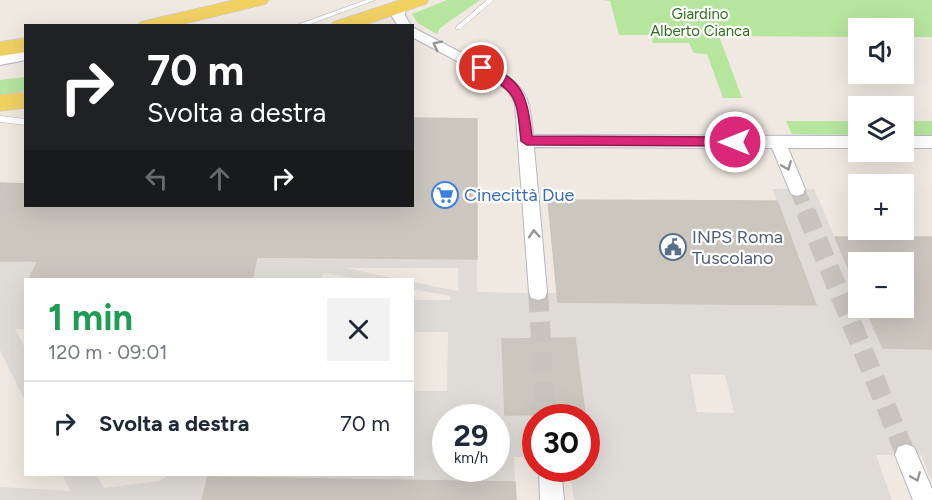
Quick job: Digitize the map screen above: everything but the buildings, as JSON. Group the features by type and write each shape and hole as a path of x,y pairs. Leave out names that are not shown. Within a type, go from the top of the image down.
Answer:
{"main road":[{"path":"156,24 259,0"},
{"path":"352,24 402,16 419,0"},
{"path":"0,49 24,45"},
{"path":"0,104 24,100"}],"street":[{"path":"414,32 513,87 522,104 527,141 538,292"},
{"path":"0,60 24,56"},
{"path":"527,141 848,142"},
{"path":"778,142 797,189"},
{"path":"914,142 932,142"},
{"path":"906,455 925,500"},
{"path":"551,482 552,500"}],"lane":[{"path":"303,24 372,0"},
{"path":"458,28 491,0"},
{"path":"0,119 24,122"}],"green space":[{"path":"447,0 480,0 440,28 437,34 418,23 412,14"},
{"name":"Giardino Alberto Cianca","path":"602,0 932,0 932,37 914,37 914,18 848,18 848,37 719,36 742,98 723,98 707,54 694,53 689,43 653,43 651,35 619,35 610,1"},
{"path":"24,77 24,91 0,95 0,80"},
{"path":"786,121 848,121 848,135 792,134"},
{"path":"914,121 932,121 932,135 914,135"}],"shaded area":[{"path":"772,189 814,189 848,268 848,318 870,318 883,348 932,349 932,482 921,455 876,455 892,500 574,500 571,482 600,482 600,404 522,404 522,457 514,457 515,482 510,482 510,404 432,404 432,481 208,477 202,500 0,500 0,487 70,491 63,476 97,476 104,488 159,481 167,476 414,476 414,391 447,391 448,332 414,332 414,300 450,300 450,296 414,289 414,282 458,291 458,268 346,268 392,278 352,278 324,273 322,278 252,278 257,257 477,259 477,292 557,293 816,304","holes":["690,374 725,375 734,413 697,412"]},
{"path":"0,261 38,261 30,278 24,278 24,329 15,329 24,346 24,399 0,350"}],"tunnel":[{"path":"797,189 807,213"},
{"path":"806,212 906,455"},
{"path":"538,292 545,404"}],"place":[{"name":"Cinecittà Due","path":"445,195"},
{"name":"INPS Roma Tuscolano","path":"673,247"}],"route":[{"path":"482,68 510,84 520,96 527,141 735,142"}]}
